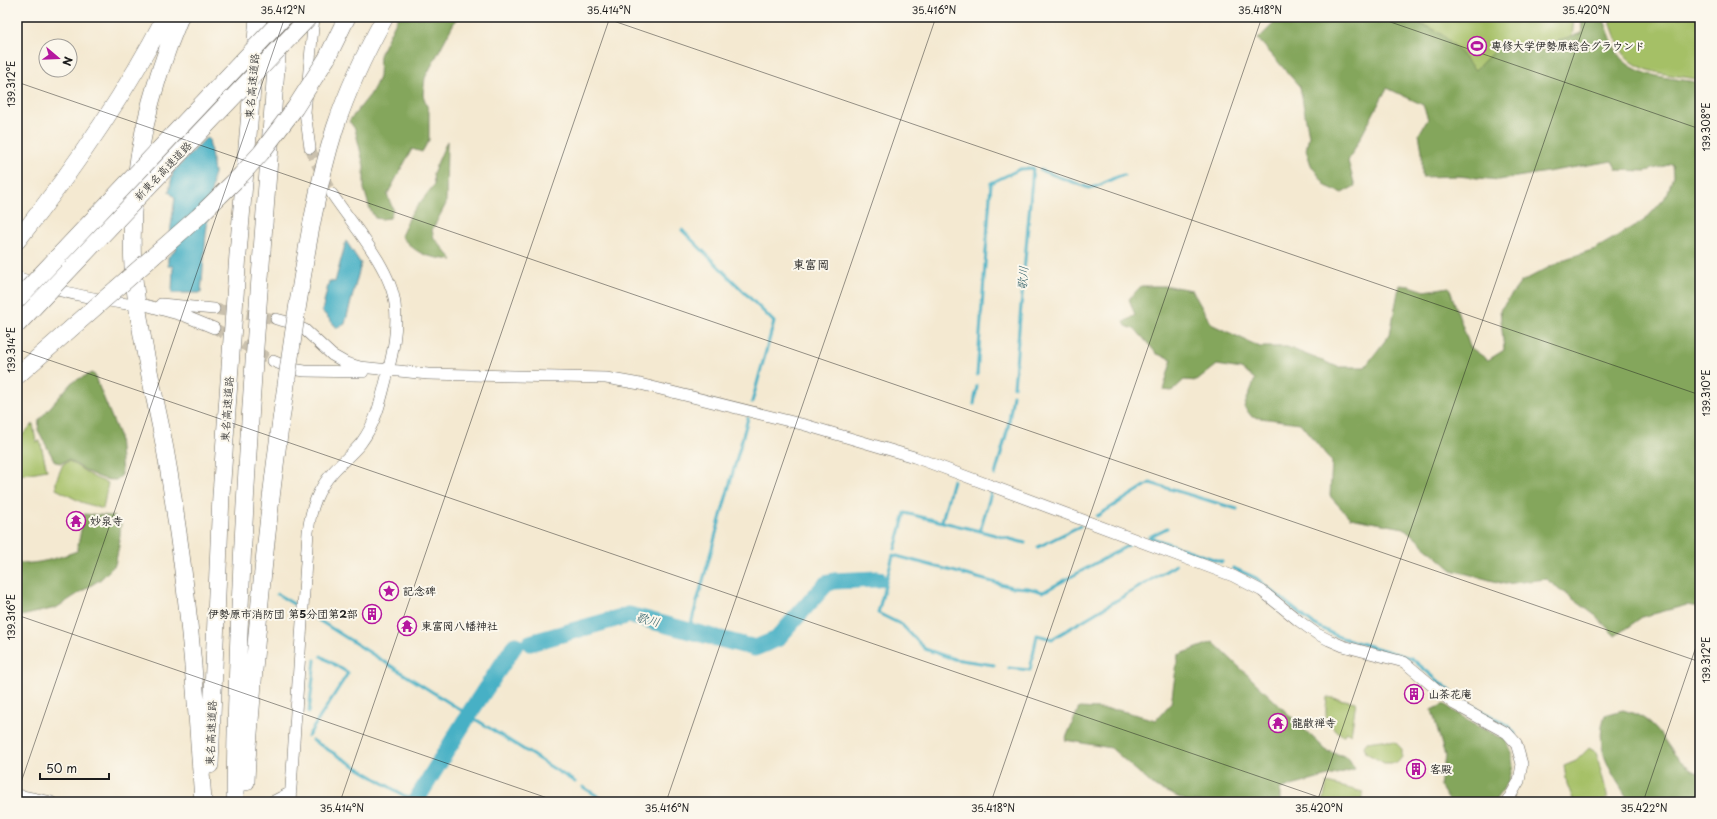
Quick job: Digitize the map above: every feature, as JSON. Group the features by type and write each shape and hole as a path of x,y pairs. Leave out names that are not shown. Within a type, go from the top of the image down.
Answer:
{"highway":[{"path":"17,241 79,159 139,64 165,17"},
{"path":"180,17 159,71 143,130 135,188 133,268 140,322 161,432 179,541 205,766 203,802"},
{"name":"東名高速道路","path":"210,802 205,766 221,495 237,261 258,17"},
{"name":"東名高速道路","path":"235,802 241,767 238,672 250,422 280,17"},
{"name":"新東名高速道路","path":"17,300 284,17"},
{"name":"新東名高速道路","path":"17,325 309,17"},
{"path":"17,376 198,217 241,175 261,153 291,114 327,58 347,17"},
{"path":"246,802 241,767 274,466 296,316 315,210 336,128 352,83 385,17"}],"street":[{"path":"310,148 305,112 314,17"},
{"path":"272,802 290,797 308,532 311,512 320,489 332,472 360,444 369,432 378,411 396,334 395,302 392,290 380,265 332,194"},
{"path":"17,277 40,286 78,296 127,304"},
{"path":"214,309 158,304 148,306 185,316 214,328"},
{"path":"276,319 288,322 305,330 332,355 346,363 360,367 428,374 606,378 640,384 805,426 914,457 1234,576 1262,591 1316,634 1343,646 1404,662 1454,704 1507,733 1516,743 1522,764 1519,781 1507,802"},
{"path":"273,361 292,369 305,371 388,371"},
{"path":"17,795 51,802"}],"green space":[{"path":"398,17 457,17 425,78 423,95 429,112 429,140 422,152 412,149 387,195 393,209 390,218 381,219 375,218 370,209 364,189 364,166 355,129 349,121 370,95 375,86 379,77 380,54"},
{"path":"1280,17 1403,17 1407,22 1420,24 1430,28 1447,38 1475,70 1498,47 1551,52 1559,40 1582,33 1581,17 1603,17 1620,57 1628,64 1637,70 1657,76 1700,83 1700,607 1687,605 1642,617 1615,636 1596,616 1546,579 1505,584 1452,570 1404,528 1350,518 1330,496 1332,462 1300,423 1252,417 1244,407 1255,379 1241,369 1217,365 1197,381 1184,380 1172,391 1163,390 1172,359 1157,354 1136,330 1126,326 1124,322 1135,315 1129,299 1141,286 1169,286 1192,290 1211,324 1260,347 1287,347 1338,367 1365,367 1390,334 1400,285 1410,286 1425,291 1449,287 1470,347 1488,360 1504,350 1500,310 1521,282 1565,259 1595,249 1645,220 1664,199 1668,192 1673,175 1672,164 1646,171 1617,170 1612,161 1499,180 1457,176 1422,177 1422,151 1419,134 1428,119 1423,105 1387,88 1348,161 1355,186 1342,193 1326,186 1311,165 1306,150 1309,136 1300,87 1258,39"},
{"name":"専修大学伊勢原総合グラウンド","path":"1362,17 1574,17 1566,108 1402,75"},
{"path":"1608,17 1700,17 1700,80 1659,73 1631,61 1624,54 1617,41"},
{"path":"447,141 446,204 432,230 434,238 453,260 437,258 418,252 401,236 411,214 434,185 433,173"},
{"path":"92,373 94,374 119,435 122,475 116,480 103,479 86,471 69,460 61,463 55,462 38,430 39,420 72,382"},
{"path":"33,424 36,442 40,441 47,470 19,475 17,474 17,440"},
{"path":"69,461 95,478 108,483 103,509 81,502 56,489 56,481 63,464"},
{"path":"84,514 114,516 121,523 119,546 115,565 101,579 56,608 17,617 17,563 40,562 77,551"},
{"path":"1213,642 1327,751 1348,757 1355,769 1280,789 1280,802 1189,802 1155,787 1111,748 1065,740 1079,708 1118,710 1156,720 1171,703 1178,655"},
{"path":"1327,697 1356,702 1351,734 1346,732 1343,736 1332,727 1327,720"},
{"path":"1444,704 1471,723 1506,740 1511,750 1513,766 1509,781 1494,802 1450,802 1440,786 1445,756 1432,710"},
{"path":"1623,710 1641,717 1651,724 1682,762 1700,773 1700,802 1629,801 1606,761 1601,740 1605,715"},
{"path":"1383,740 1395,742 1402,749 1402,757 1397,763 1384,763 1366,753 1364,746 1367,742"},
{"path":"1589,748 1596,752 1608,798 1603,802 1574,802 1567,784 1564,766 1576,761"},
{"path":"1327,783 1363,792 1361,802 1323,802"}],"water":[{"path":"207,137 209,139 214,172 206,234 201,293 172,293 173,266 168,266 168,257 177,249 169,240 175,198 169,192 173,172"},
{"path":"346,241 361,264 345,324 337,328 322,311 329,281 335,282"}],"waterway":[{"path":"977,375 991,183 1020,169 1033,168 1014,387"},
{"name":"歌川","path":"1040,170 1089,188 1098,186 1124,175"},
{"path":"682,230 774,322 752,402"},
{"path":"974,404 977,386"},
{"name":"歌川","path":"995,475 1008,428 1013,395"},
{"path":"689,631 748,418"},
{"path":"942,521 953,480"},
{"path":"1097,516 1150,483 1237,509"},
{"name":"歌川","path":"895,549 905,513 980,531 991,493"},
{"path":"1038,547 1080,526"},
{"path":"1149,537 1167,528"},
{"path":"980,531 1025,543"},
{"path":"1149,537 1222,562"},
{"path":"994,665 954,659 925,649 902,625 878,613 893,555 1011,587 1028,588 1043,592 1129,545"},
{"path":"1009,668 1030,670 1037,635 1052,639 1176,565"},
{"path":"1233,568 1256,578 1313,624 1339,637 1411,658 1461,700 1508,725 1515,734"},
{"name":"歌川","path":"748,646 755,648 777,639 826,584 834,581 878,579"},
{"path":"277,594 297,606"},
{"name":"歌川","path":"530,643 629,615 743,645"},
{"path":"312,616 575,782"},
{"name":"歌川","path":"415,802 471,711 515,645"},
{"path":"308,736 348,673 321,656"},
{"path":"309,712 315,660"},
{"path":"312,740 408,798"},
{"path":"583,787 607,802"}],"tunnel":[{"path":"310,148 332,194"},
{"path":"214,309 276,319"},
{"path":"214,328 273,361"}],"place":[{"name":"専修大学伊勢原総合グラウンド","path":"1477,46"},
{"name":"妙泉寺","path":"76,521"},
{"name":"記念碑","path":"389,591"},
{"name":"伊勢原市消防団 第5分団第2部","path":"372,614"},
{"name":"東富岡八幡神社","path":"407,626"},
{"name":"山茶花庵","path":"1414,694"},
{"name":"龍散禅寺","path":"1278,723"},
{"name":"客殿","path":"1416,769"}],"district":[{"name":"東富岡","path":"811,265"}]}
